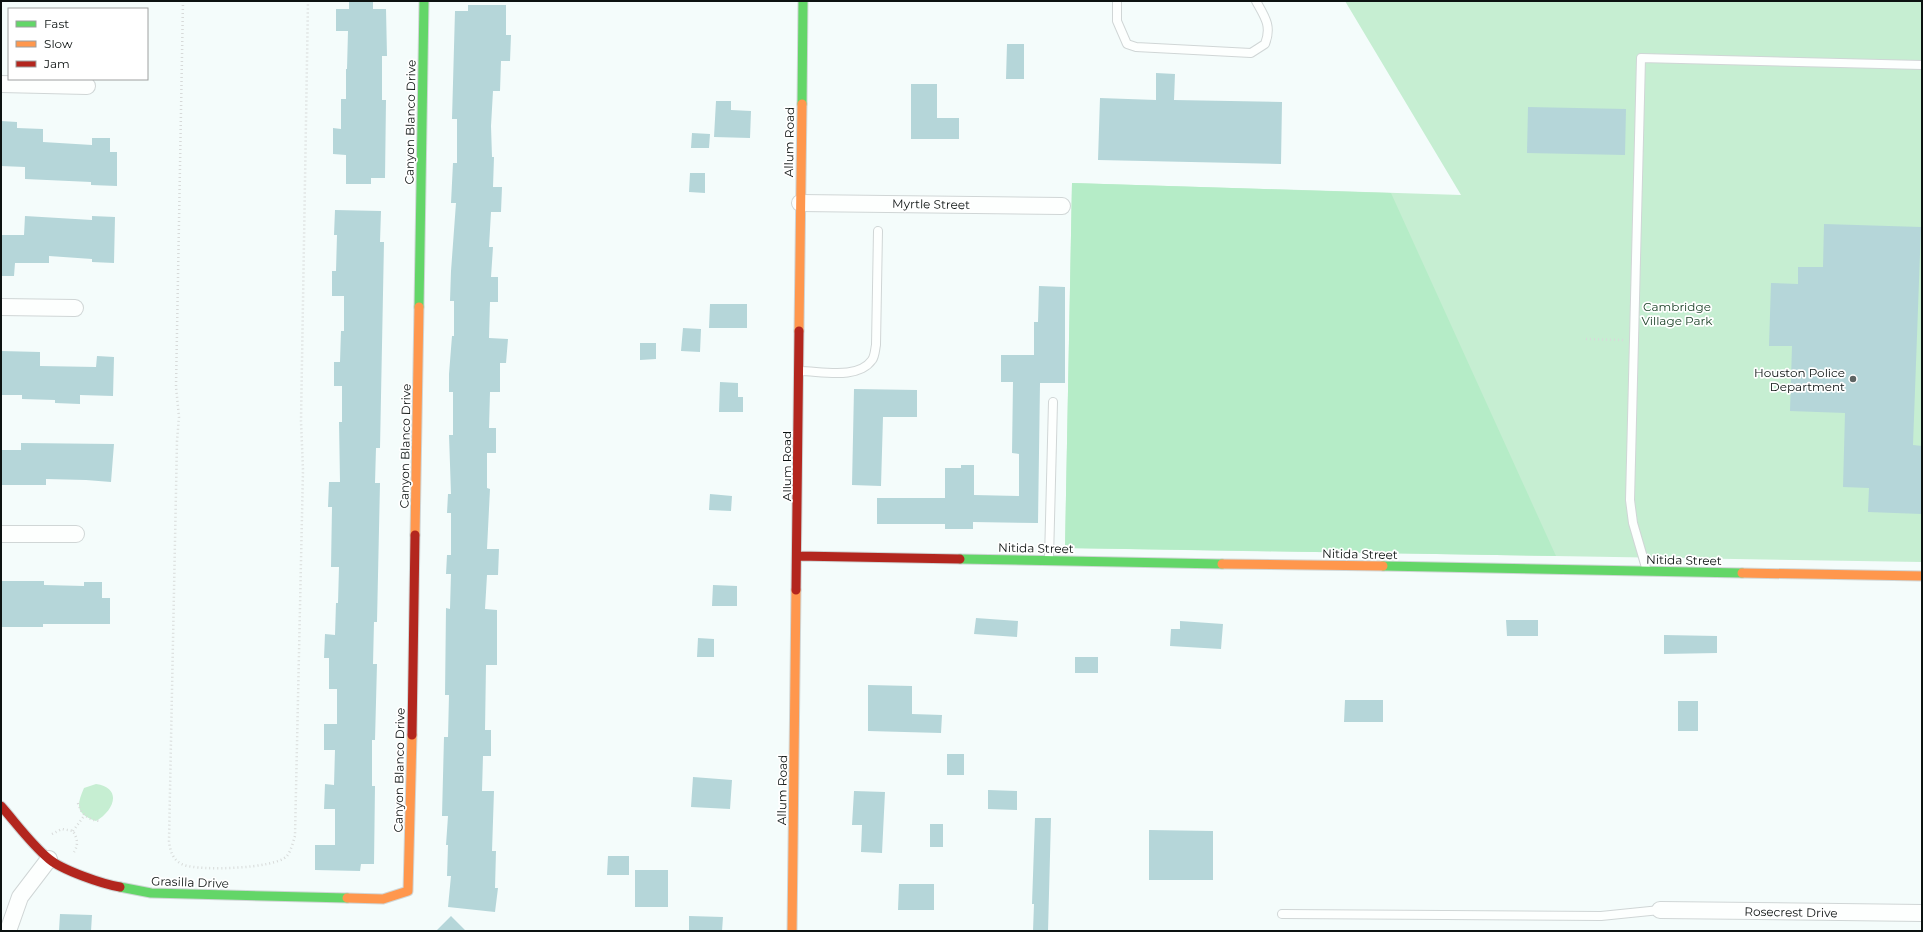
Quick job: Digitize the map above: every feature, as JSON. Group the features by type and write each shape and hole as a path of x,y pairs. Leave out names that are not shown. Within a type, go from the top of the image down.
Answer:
{"street":[{"name":"Canyon Blanco Drive","path":"408,891 424,1"},
{"name":"Allum Road","path":"792,931 798,556 803,1"},
{"path":"1,84 86,86"},
{"name":"Myrtle Street","path":"800,203 1062,206"},
{"path":"1,307 75,308"},
{"path":"1,534 76,534"},
{"name":"Nitida Street","path":"798,556 1922,576"},
{"name":"Grasilla Drive","path":"1,806 48,859 65,868 108,885 151,893 383,899 408,891"},
{"path":"8,931 20,897 48,859"},
{"name":"Rosecrest Drive","path":"1660,910 1922,913"}],"lane":[{"path":"1117,1 1117,21 1127,44 1136,47 1250,53 1265,44 1269,34 1266,20 1256,1"},
{"path":"1647,571 1633,522 1630,500 1641,58 1922,65"},
{"path":"799,371 847,372 867,366 873,358 876,345 878,231"},
{"path":"1049,560 1053,402"},
{"path":"1282,914 1601,916 1660,910"}],"path":[{"path":"183,1 176,387 179,417 177,441 169,840 170,852 176,860 185,865 240,868 270,864 279,861 287,856 295,836 303,470 301,421 308,1"},
{"path":"1586,339 1634,340"},
{"path":"78,803 80,811 84,816 100,821"},
{"path":"73,831 84,816"},
{"path":"37,845 55,832 62,829 73,831"},
{"path":"65,868 77,848 77,839 73,831"}],"green space":[{"name":"Cambridge Village Park","path":"1345,1 1922,1 1922,562 1065,548 1072,183 1461,195"},
{"path":"1072,183 1391,193 1556,556 1065,548"},
{"path":"96,784 104,786 110,790 113,795 113,800 107,812 96,821 81,812 79,805 84,788"}],"building":[{"path":"349,1 373,1 373,9 386,9 387,56 382,56 382,100 386,100 385,178 371,178 371,184 346,184 346,155 333,154 333,128 341,129 341,99 346,99 348,31 336,31 336,9 349,9"},
{"path":"468,5 506,5 506,35 511,35 510,61 501,61 500,91 493,91 491,126 492,157 494,157 493,187 502,187 501,212 491,212 489,247 493,247 491,277 498,277 498,302 490,302 489,338 508,339 506,363 500,363 500,392 490,392 489,428 496,428 496,453 487,453 487,488 490,489 487,549 499,549 498,575 487,575 485,609 497,610 497,665 486,665 485,730 491,730 491,756 483,756 482,791 494,791 492,851 496,851 495,888 498,888 495,912 448,907 451,876 447,876 448,845 446,845 448,816 442,816 444,737 448,737 449,695 445,695 446,608 450,609 451,574 446,574 447,555 451,555 451,513 447,513 448,494 451,494 449,435 453,435 453,392 449,392 449,374 452,336 454,336 454,301 450,301 456,203 451,203 453,163 457,163 457,119 452,119 455,11 468,11"},
{"path":"1007,44 1024,44 1024,79 1006,79"},
{"path":"1156,73 1175,74 1174,100 1282,102 1281,164 1098,160 1100,98 1156,100"},
{"path":"911,84 937,84 937,118 959,118 959,139 911,139"},
{"path":"716,101 731,101 731,110 751,111 750,138 714,137"},
{"path":"1528,107 1626,109 1625,155 1527,153"},
{"path":"1,121 17,122 17,128 43,129 43,142 92,145 92,138 110,138 110,152 117,152 117,186 91,185 91,182 25,179 25,167 1,166"},
{"path":"692,133 710,134 709,148 691,148"},
{"path":"690,173 705,173 705,193 689,192"},
{"path":"335,210 381,211 380,242 384,242 380,448 376,448 375,483 380,483 377,622 374,622 373,664 377,664 375,740 372,740 372,786 375,786 374,864 361,864 360,871 315,870 315,845 335,845 335,809 324,809 325,784 334,785 335,750 324,750 324,724 337,724 337,689 329,689 329,658 324,658 325,634 335,635 339,567 331,567 332,507 328,507 329,482 340,482 339,422 342,422 342,386 334,386 334,362 340,362 341,331 344,331 344,296 332,296 332,271 336,271 337,235 334,235"},
{"path":"25,216 92,220 92,216 115,217 114,263 92,262 92,259 49,256 49,263 15,263 14,276 1,276 1,235 24,235"},
{"name":"Houston Police Department","path":"1824,224 1921,227 1913,445 1922,446 1922,514 1868,512 1869,488 1843,487 1845,413 1790,411 1792,346 1769,346 1771,283 1798,284 1798,267 1823,267"},
{"path":"1039,286 1065,287 1065,383 1040,383 1038,523 973,522 973,529 945,529 945,524 877,524 877,498 945,498 945,468 961,468 961,465 974,465 974,495 1019,496 1019,454 1012,453 1013,382 1001,382 1001,355 1034,355 1034,322 1038,322"},
{"path":"710,304 747,304 747,328 709,328"},
{"path":"683,328 701,329 700,352 681,351"},
{"path":"640,343 656,343 656,359 640,360"},
{"path":"1,351 40,352 40,366 96,367 97,356 114,357 113,396 80,395 80,404 55,403 55,400 22,399 22,395 1,395"},
{"path":"720,382 738,383 738,397 743,397 743,412 719,412"},
{"path":"854,389 917,390 917,417 883,417 881,486 852,485"},
{"path":"21,443 114,444 111,482 46,479 46,485 1,485 1,450 21,450"},
{"path":"710,494 732,496 731,511 709,510"},
{"path":"1,581 44,581 44,585 84,586 84,582 102,582 102,598 110,598 110,624 43,624 43,627 1,627"},
{"path":"713,585 737,586 737,606 712,606"},
{"path":"976,618 1018,621 1017,637 974,634"},
{"path":"1506,620 1538,620 1538,636 1507,636"},
{"path":"1180,621 1223,624 1221,649 1170,646 1171,629 1180,629"},
{"path":"1664,635 1717,636 1717,653 1664,654"},
{"path":"698,638 714,639 714,657 697,657"},
{"path":"1075,657 1098,657 1098,673 1075,673"},
{"path":"868,685 912,686 912,714 942,715 941,733 868,731"},
{"path":"1345,700 1383,700 1383,722 1344,722"},
{"path":"1678,701 1698,701 1698,731 1678,731"},
{"path":"947,754 964,754 964,775 947,775"},
{"path":"693,777 732,780 730,809 691,807"},
{"path":"988,790 1017,791 1017,810 988,809"},
{"path":"854,791 885,792 882,853 861,852 862,825 852,825"},
{"path":"1035,818 1051,818 1048,931 1033,931 1034,904 1032,904"},
{"path":"930,824 943,824 943,847 930,847"},
{"path":"1149,830 1213,831 1213,880 1149,880"},
{"path":"608,856 629,856 629,875 607,875"},
{"path":"635,870 668,870 668,907 635,907"},
{"path":"899,884 934,884 934,910 898,910"},
{"path":"60,914 92,915 91,931 59,931"},
{"path":"451,916 466,931 436,931"},
{"path":"689,916 723,917 722,931 689,931"}],"traffic: fast":[{"path":"419,307 424,1"},
{"path":"802,104 803,1"},
{"path":"960,559 1222,564"},
{"path":"1383,566 1742,573"},
{"path":"120,887 151,893 347,898"}],"traffic: slow":[{"path":"799,331 802,104"},
{"path":"415,535 419,307"},
{"path":"1222,564 1383,566"},
{"path":"1742,573 1922,576"},
{"path":"792,931 796,590"},
{"path":"347,898 383,899 408,891 412,735"}],"traffic: jam":[{"path":"796,590 799,331"},
{"path":"412,735 415,535"},
{"path":"797,556 960,559"},
{"path":"1,806 36,847 49,859 63,868 83,876 120,887"}],"place":[{"name":"Houston Police Department","path":"1853,379"}]}
